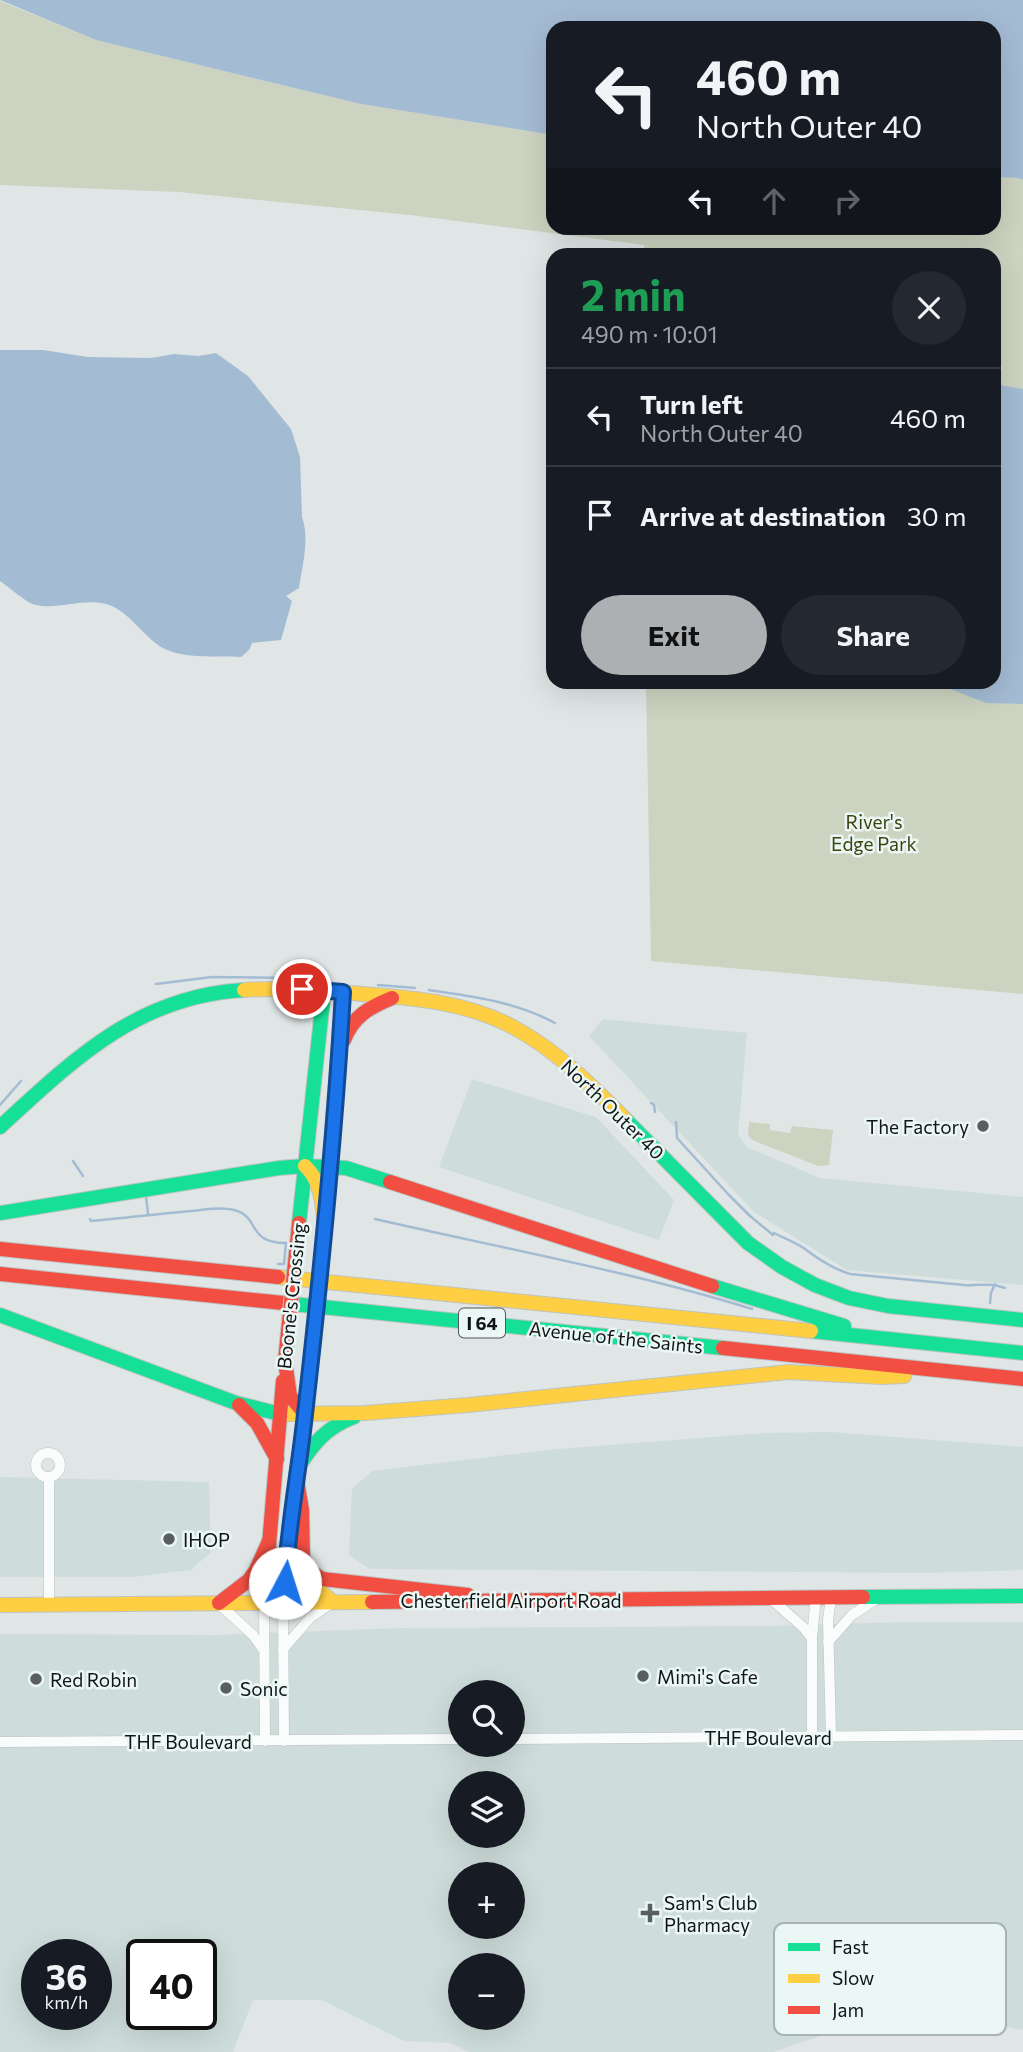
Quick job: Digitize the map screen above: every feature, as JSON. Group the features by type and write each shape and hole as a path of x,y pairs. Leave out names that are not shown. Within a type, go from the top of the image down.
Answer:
{"main road":[{"name":"North Outer 40","path":"0,1127 60,1073 111,1034 162,1007 204,995 251,988 324,990 421,999 456,1006 513,1027 570,1065 748,1242 782,1267 815,1285 849,1298 888,1306 1023,1320"},
{"name":"Boone's Crossing","path":"264,1603 285,1361 324,990"},
{"name":"Boone's Crossing","path":"283,1602 325,1225 343,992"},
{"path":"339,1055 347,1030 359,1014 396,997"},
{"path":"305,1166 315,1175 318,1183 325,1225"},
{"path":"0,1213 279,1168 346,1168 733,1293 888,1339"},
{"name":"Avenue of the Saints","path":"0,1249 1023,1353"},
{"name":"Avenue of the Saints","path":"0,1274 1023,1379"},
{"path":"0,1315 236,1403 280,1414 365,1413 468,1405 764,1374 815,1372 882,1377 964,1373"},
{"path":"285,1361 290,1396 305,1414"},
{"path":"236,1403 257,1423 277,1459"},
{"path":"365,1413 338,1422 325,1431 314,1441 297,1472 305,1565 313,1575 322,1579 504,1599"},
{"path":"219,1603 248,1580 270,1541"},
{"path":"288,1546 293,1565 302,1577 333,1602"},
{"name":"Chesterfield Airport Road","path":"0,1605 1023,1596"}],"street":[{"path":"49,1477 49,1604"},
{"path":"812,1736 812,1638 821,1597"},
{"path":"821,1597 828,1620 831,1736"},
{"path":"828,1643 852,1615 878,1598"},
{"path":"771,1599 812,1638"},
{"path":"283,1602 284,1741"},
{"path":"283,1649 310,1618 333,1602"},
{"path":"219,1603 253,1635 263,1649"},
{"path":"264,1603 265,1741"},
{"name":"THF Boulevard","path":"525,1739 1023,1735"},
{"name":"THF Boulevard","path":"0,1742 448,1739"}],"shaded area":[{"path":"603,1019 747,1033 738,1135 747,1147 820,1178 1023,1197 1023,1285 847,1270 754,1212 589,1036"},
{"path":"472,1079 596,1117 674,1200 659,1240 439,1167"},
{"path":"831,1432 1023,1447 1023,1570 926,1573 370,1569 349,1555 352,1489 372,1471 557,1449 765,1433"},
{"path":"0,1477 209,1482 211,1552 191,1570 133,1577 0,1577"},
{"path":"1023,1622 1023,2030 1006,2027 1006,1923 774,1923 774,2035 823,2035 774,2052 469,2052 450,2043 404,2041 322,2000 253,2000 233,2052 0,2052 0,1634 218,1635 398,1628"}],"green space":[{"name":"River's Edge Park","path":"0,1 96,40 361,104 546,134 546,232 410,215 179,192 0,185"},
{"name":"River's Edge Park","path":"1001,177 1023,180 1023,994 651,961 646,689 1001,689 1001,248 644,248 645,245 567,235 1001,235"},
{"path":"749,1122 770,1124 770,1130 790,1133 792,1126 833,1130 829,1165 818,1166 752,1140 748,1135"}],"water":[{"path":"0,0 1023,0 1023,180 1001,177 1001,21 546,21 546,134 361,104 96,40"},
{"path":"0,350 43,350 88,357 151,358 174,354 198,356 216,353 248,376 291,429 300,457 305,552 299,588 286,596 292,601 281,640 252,643 241,657 178,653 161,647 114,607 97,603 36,605 0,581"},
{"path":"1001,385 1023,389 1023,704 986,703 950,689 1001,689"}],"waterway":[{"path":"156,984 212,977 301,978"},
{"path":"378,985 415,988"},
{"path":"429,990 509,1005 555,1023"},
{"path":"0,1105 21,1081"},
{"path":"651,1103 655,1112"},
{"path":"676,1122 677,1138 750,1216 773,1235 774,1233 798,1245 832,1267 850,1274 1005,1288"},
{"path":"73,1161 83,1176"},
{"path":"146,1196 148,1214"},
{"path":"90,1219 223,1208 234,1210 248,1218 265,1239 286,1243 284,1264 278,1264"},
{"path":"375,1219 612,1271 752,1309"},
{"path":"990,1303 995,1284"}],"traffic: fast":[{"path":"0,1127 82,1055 140,1018 172,1004 206,995 244,990"},
{"path":"299,1223 324,990"},
{"path":"326,1207 343,992"},
{"path":"625,1119 748,1243 782,1267 815,1285 849,1298 888,1306 1023,1320"},
{"path":"0,1213 279,1168 346,1168 390,1182"},
{"path":"712,1286 844,1326"},
{"path":"283,1303 723,1348"},
{"path":"0,1315 236,1403 288,1414"},
{"path":"811,1331 1023,1353"},
{"path":"297,1469 321,1438 335,1426 354,1417"},
{"path":"863,1597 1023,1596"}],"traffic: slow":[{"path":"244,990 303,989 401,997 477,1012 513,1027 544,1046 586,1081 625,1119"},
{"path":"305,1166 318,1186 325,1225"},
{"path":"311,1363 325,1225"},
{"path":"278,1277 811,1331"},
{"path":"288,1414 365,1413 468,1405 788,1372 904,1376"},
{"path":"283,1602 294,1492"},
{"path":"288,1546 300,1571 333,1602"},
{"path":"0,1605 372,1602"}],"traffic: jam":[{"path":"344,1040 363,1013 392,998"},
{"path":"390,1182 712,1286"},
{"path":"285,1361 299,1223"},
{"path":"0,1249 278,1277"},
{"path":"0,1274 283,1303"},
{"path":"723,1348 1023,1379"},
{"path":"285,1361 290,1396 305,1414"},
{"path":"298,1465 311,1363"},
{"path":"264,1603 283,1381"},
{"path":"239,1405 257,1423 277,1459"},
{"path":"296,1475 302,1510 303,1558 310,1571 322,1579 468,1595"},
{"path":"219,1603 249,1580 269,1541"},
{"path":"372,1602 863,1597"}],"place":[{"name":"The Factory","path":"983,1126"},
{"name":"IHOP","path":"169,1539"},
{"name":"Mimi's Cafe","path":"643,1676"},
{"name":"Red Robin","path":"36,1679"},
{"name":"Sonic","path":"226,1688"},
{"name":"Sam's Club Pharmacy","path":"650,1913"}],"route":[{"path":"285,1583 325,1225 343,992 302,989"}]}
